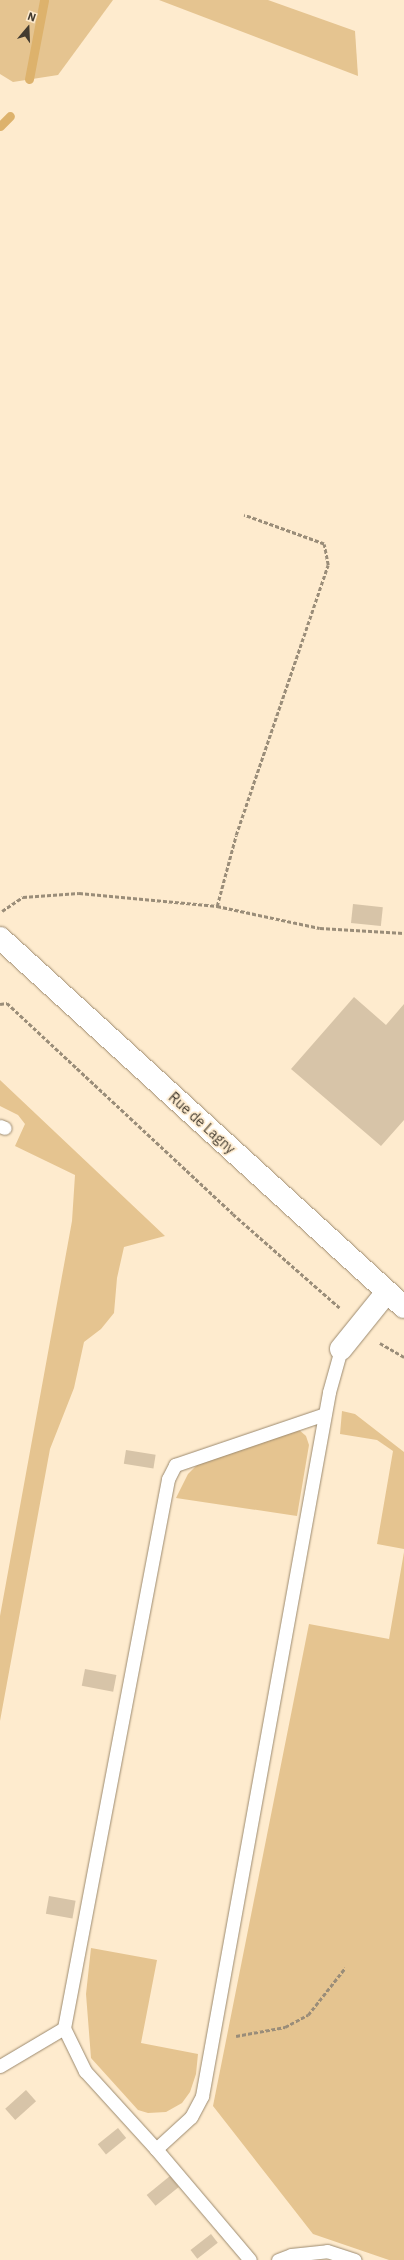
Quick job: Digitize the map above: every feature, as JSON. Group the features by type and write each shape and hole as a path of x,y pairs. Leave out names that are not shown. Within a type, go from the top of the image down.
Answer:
{"main road":[{"name":"Rue de Lagny","path":"0,938 404,1307"},
{"path":"341,1349 387,1292"}],"lane":[{"path":"156,2149 191,2117 202,2096 325,1414 341,1349"},
{"path":"250,2260 156,2149 85,2071 64,2028 168,1479 175,1465 325,1414"},
{"path":"0,2066 64,2028"},
{"path":"278,2260 291,2255 327,2251 355,2260"}],"path":[{"path":"217,906 236,835 328,564 324,544 244,515"},
{"path":"0,913 23,897 79,893 217,906 320,928 404,933"},
{"path":"0,1004 7,1004 233,1214 360,1326 380,1342 404,1357"},
{"path":"212,2041 285,2027 308,2015 345,1968"}],"shaded area":[{"path":"0,0 113,0 58,75 13,82 0,74"},
{"path":"159,0 268,0 355,31 358,76"},
{"path":"0,1080 165,1236 124,1247 117,1278 114,1313 101,1329 84,1342 74,1388 50,1449 0,1721 0,1616 72,1221 75,1175 15,1146 25,1124 18,1115 0,1106"},
{"path":"342,1411 355,1414 404,1452 404,1549 377,1544 393,1451 377,1440 340,1434"},
{"path":"298,1429 306,1436 309,1445 297,1516 176,1498 188,1474 198,1464"},
{"path":"404,1552 404,2260 389,2260 313,2234 213,2106 309,1624 389,1639"},
{"path":"91,1948 157,1960 141,2043 198,2054 196,2074 190,2092 182,2103 166,2112 148,2113 138,2110 91,2058 86,1994"}],"building":[{"path":"353,904 383,907 381,926 351,923"},
{"path":"354,997 386,1025 404,1004 404,1120 381,1146 291,1069"},
{"path":"126,1450 156,1455 153,1469 124,1464"},
{"path":"85,1669 116,1675 113,1692 82,1686"},
{"path":"49,1896 76,1901 72,1918 46,1914"},
{"path":"26,2090 36,2101 15,2120 5,2109"},
{"path":"118,2128 126,2138 106,2154 98,2144"},
{"path":"170,2176 179,2187 155,2206 147,2195"},
{"path":"211,2234 218,2243 197,2259 191,2250"}],"waterway":[{"path":"29,79 44,0"},
{"path":"0,126 10,116"}]}
